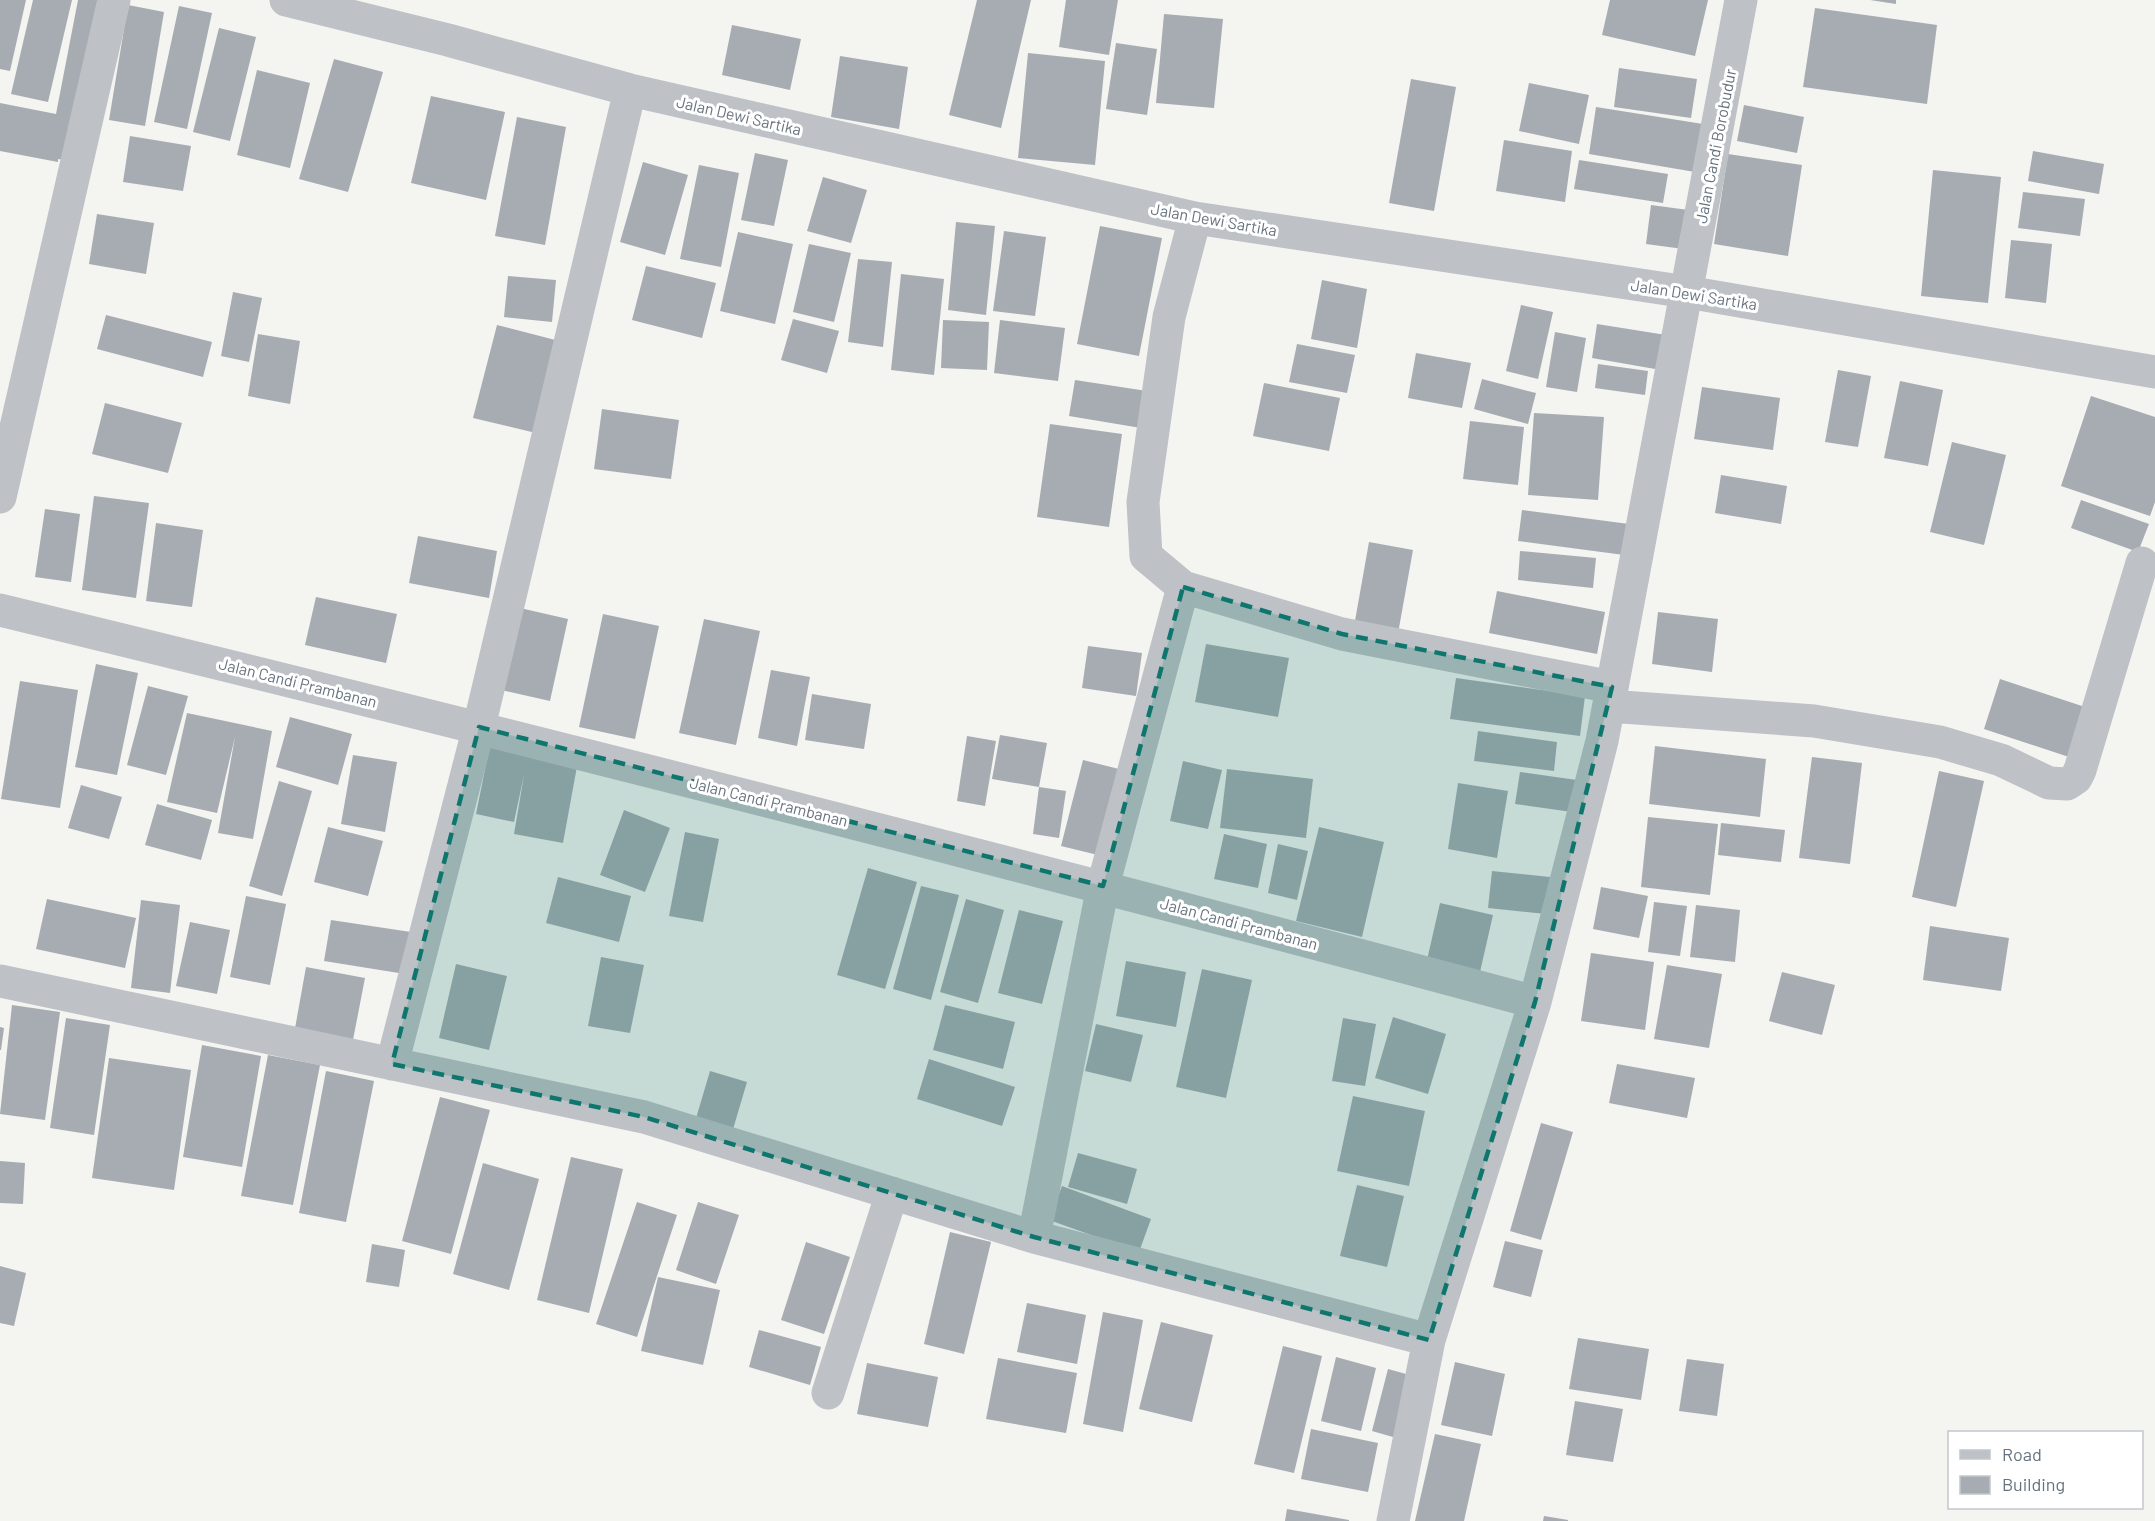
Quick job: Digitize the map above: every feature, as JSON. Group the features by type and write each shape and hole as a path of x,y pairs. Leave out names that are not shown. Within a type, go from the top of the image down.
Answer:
{"street":[{"path":"0,497 114,0"},
{"name":"Jalan Dewi Sartika","path":"286,0 448,40 630,90 1195,218 1687,292 2155,372"},
{"name":"Jalan Candi Borobudur","path":"1393,1521 1429,1340 1535,1002 1611,696 1741,0"},
{"path":"392,1064 479,727 630,90"},
{"path":"1195,218 1169,317 1143,502 1146,556 1183,587 1342,634 1611,696 1814,721 1940,741 2001,760 2049,783 2067,784 2076,778 2080,770 2142,563"},
{"path":"1034,1237 1103,886 1183,587"},
{"name":"Jalan Candi Prambanan","path":"0,610 479,727 1103,886 1535,1002"},
{"path":"0,981 644,1117 1034,1237 1429,1340"},
{"path":"828,1393 892,1193"}],"highlighted area":[{"path":"1183,587 1342,634 1612,687 1535,1002 1429,1340 1034,1237 644,1117 392,1064 479,727 1103,886"}],"building":[{"path":"0,0 26,0 10,71 0,69"},
{"path":"33,0 72,0 48,102 11,94"},
{"path":"78,0 107,0 76,162 58,159 58,162 0,151 0,103 56,114"},
{"path":"977,0 1031,0 1001,128 949,115"},
{"path":"1066,0 1118,0 1109,55 1059,47"},
{"path":"1610,0 1708,0 1695,56 1602,35"},
{"path":"1870,0 1896,0 1896,4"},
{"path":"128,5 164,12 145,126 109,120"},
{"path":"179,6 212,13 187,129 154,122"},
{"path":"1815,8 1937,25 1927,104 1803,87"},
{"path":"1164,14 1223,19 1214,108 1156,103"},
{"path":"732,25 801,39 790,90 722,75"},
{"path":"219,28 256,37 230,141 193,132"},
{"path":"1116,43 1157,49 1147,115 1106,109"},
{"path":"1028,53 1105,61 1095,165 1018,158"},
{"path":"840,56 908,67 899,129 831,117"},
{"path":"334,59 383,72 348,192 299,179"},
{"path":"1619,68 1697,79 1691,118 1614,107"},
{"path":"257,70 310,83 290,168 237,155"},
{"path":"1411,79 1456,87 1434,211 1389,203"},
{"path":"1529,83 1589,95 1579,144 1519,131"},
{"path":"431,96 505,112 486,200 411,183"},
{"path":"1744,105 1804,117 1797,153 1737,141"},
{"path":"1596,107 1703,124 1695,172 1589,154"},
{"path":"517,117 566,127 545,245 495,236"},
{"path":"130,136 191,146 183,191 123,182"},
{"path":"1504,140 1572,151 1565,202 1496,191"},
{"path":"2033,151 2104,164 2099,194 2028,181"},
{"path":"755,153 788,160 774,226 741,220"},
{"path":"1728,154 1802,165 1788,256 1714,244"},
{"path":"1579,160 1668,174 1663,203 1574,189"},
{"path":"643,162 688,175 665,255 620,242"},
{"path":"699,165 739,173 721,267 680,259"},
{"path":"1933,170 2001,177 1988,303 1921,296"},
{"path":"823,177 867,190 851,243 807,231"},
{"path":"2023,192 2085,199 2080,236 2018,228"},
{"path":"1651,205 1696,211 1691,250 1646,244"},
{"path":"97,214 154,223 146,274 89,264"},
{"path":"956,222 995,226 986,315 948,310"},
{"path":"1100,226 1162,238 1139,356 1077,344"},
{"path":"1004,231 1046,237 1035,316 993,311"},
{"path":"738,232 793,244 775,324 720,311"},
{"path":"2011,240 2052,244 2046,303 2005,298"},
{"path":"809,244 851,253 834,322 793,312"},
{"path":"858,259 892,262 883,347 848,342"},
{"path":"646,266 716,283 702,338 632,320"},
{"path":"901,274 944,279 934,375 891,370"},
{"path":"508,276 556,280 552,322 504,317"},
{"path":"1322,280 1367,289 1357,348 1311,339"},
{"path":"233,292 262,298 249,362 221,356"},
{"path":"1521,305 1553,312 1538,379 1506,371"},
{"path":"106,315 212,342 203,377 97,349"},
{"path":"793,319 839,331 827,373 781,360"},
{"path":"943,320 989,322 987,370 941,368"},
{"path":"1000,320 1065,328 1058,381 994,373"},
{"path":"1597,324 1666,335 1661,370 1592,358"},
{"path":"497,325 563,342 540,434 473,418"},
{"path":"1555,332 1586,338 1577,392 1546,387"},
{"path":"258,334 300,341 290,404 248,396"},
{"path":"1297,344 1355,355 1347,393 1289,382"},
{"path":"1416,353 1471,363 1462,408 1408,398"},
{"path":"1598,364 1648,371 1645,395 1595,388"},
{"path":"1838,370 1871,376 1858,447 1825,442"},
{"path":"1482,379 1536,393 1528,424 1474,409"},
{"path":"1075,380 1147,391 1141,428 1069,416"},
{"path":"1900,381 1943,390 1928,466 1884,458"},
{"path":"1264,383 1340,398 1329,451 1253,436"},
{"path":"1702,387 1780,398 1773,450 1694,439"},
{"path":"2091,396 2155,417 2155,502 2150,516 2061,486"},
{"path":"105,403 182,423 168,473 92,454"},
{"path":"602,409 679,420 671,479 594,469"},
{"path":"1534,413 1604,417 1598,500 1528,495"},
{"path":"1470,421 1524,427 1518,485 1463,479"},
{"path":"1050,424 1122,434 1109,527 1037,517"},
{"path":"1952,442 2006,455 1984,545 1930,532"},
{"path":"1721,475 1787,486 1781,524 1715,513"},
{"path":"94,496 149,503 136,598 82,590"},
{"path":"2081,500 2149,524 2138,552 2071,528"},
{"path":"45,509 80,514 71,582 35,577"},
{"path":"1522,510 1629,524 1624,555 1518,541"},
{"path":"156,523 203,530 192,607 146,601"},
{"path":"418,536 497,551 489,598 409,583"},
{"path":"1369,542 1413,550 1397,639 1353,632"},
{"path":"1520,551 1596,558 1593,588 1518,580"},
{"path":"1497,591 1605,612 1597,654 1489,633"},
{"path":"316,597 397,614 386,663 305,645"},
{"path":"520,608 568,619 550,701 501,690"},
{"path":"1658,612 1718,619 1712,672 1652,664"},
{"path":"603,614 659,626 635,739 579,727"},
{"path":"704,619 760,631 736,745 679,733"},
{"path":"1206,644 1289,658 1278,717 1195,702"},
{"path":"1088,646 1142,653 1136,696 1082,688"},
{"path":"96,664 138,673 117,775 75,767"},
{"path":"771,670 810,677 797,746 758,738"},
{"path":"1456,678 1585,696 1580,736 1450,719"},
{"path":"2000,679 2091,709 2075,759 1984,729"},
{"path":"20,681 78,690 60,808 1,799"},
{"path":"148,686 188,696 166,775 127,765"},
{"path":"812,694 871,704 864,749 805,740"},
{"path":"187,713 272,731 253,839 218,833 235,737 217,813 167,802"},
{"path":"290,717 352,734 338,785 276,767"},
{"path":"1478,731 1557,742 1554,771 1474,761"},
{"path":"1000,735 1047,743 1039,787 992,779"},
{"path":"967,736 996,741 985,806 957,801"},
{"path":"490,745 578,761 563,843 514,834 524,775 514,822 476,814"},
{"path":"1655,746 1766,759 1760,817 1649,804"},
{"path":"353,755 397,762 385,832 341,824"},
{"path":"1812,757 1862,763 1850,864 1799,858"},
{"path":"1083,760 1127,771 1106,857 1061,846"},
{"path":"1183,761 1222,770 1208,829 1170,821"},
{"path":"1227,769 1313,779 1306,838 1220,828"},
{"path":"1939,771 1984,781 1956,907 1912,897"},
{"path":"1520,772 1584,781 1579,813 1515,804"},
{"path":"279,781 312,791 282,896 249,886"},
{"path":"1458,783 1508,791 1497,858 1448,849"},
{"path":"81,785 122,797 109,839 68,828"},
{"path":"1039,787 1066,791 1059,838 1033,834"},
{"path":"157,804 212,820 201,860 145,845"},
{"path":"624,810 670,828 645,892 600,875"},
{"path":"1648,817 1718,824 1710,895 1641,887"},
{"path":"1721,823 1785,830 1781,862 1718,855"},
{"path":"328,827 383,841 368,896 314,882"},
{"path":"1319,827 1384,842 1362,937 1296,921"},
{"path":"685,832 719,839 703,922 669,916"},
{"path":"1224,834 1267,844 1258,888 1214,879"},
{"path":"1278,844 1308,851 1297,900 1268,893"},
{"path":"868,868 917,882 885,989 837,975"},
{"path":"1492,871 1550,877 1546,914 1488,908"},
{"path":"558,877 631,896 619,942 546,923"},
{"path":"921,886 959,895 931,1000 893,989"},
{"path":"1601,887 1648,896 1639,938 1593,929"},
{"path":"246,896 286,904 270,985 230,977"},
{"path":"47,899 136,918 125,968 36,949"},
{"path":"966,899 1004,910 978,1003 940,992"},
{"path":"141,900 180,905 170,993 131,988"},
{"path":"1654,902 1687,906 1680,956 1648,952"},
{"path":"1440,903 1493,915 1480,972 1427,960"},
{"path":"1696,905 1740,910 1735,962 1690,957"},
{"path":"1019,910 1063,921 1042,1004 998,993"},
{"path":"331,920 411,932 405,974 324,961"},
{"path":"190,922 230,930 217,994 176,986"},
{"path":"1930,926 2009,938 2001,991 1923,980"},
{"path":"1591,953 1654,962 1645,1030 1581,1021"},
{"path":"601,957 644,965 630,1033 588,1026"},
{"path":"1126,961 1186,972 1176,1027 1116,1016"},
{"path":"456,964 507,976 489,1050 439,1038"},
{"path":"1667,965 1722,974 1709,1048 1654,1039"},
{"path":"306,967 365,978 352,1045 294,1034"},
{"path":"1202,969 1252,980 1226,1098 1176,1087"},
{"path":"1782,972 1835,985 1822,1035 1769,1021"},
{"path":"12,1005 60,1012 45,1120 0,1114"},
{"path":"945,1005 1015,1022 1003,1069 933,1050"},
{"path":"1393,1017 1446,1034 1428,1094 1375,1078"},
{"path":"66,1018 110,1025 94,1135 50,1128"},
{"path":"1343,1018 1376,1024 1365,1086 1332,1081"},
{"path":"1096,1024 1143,1035 1131,1082 1085,1071"},
{"path":"0,1027 4,1028 1,1050 0,1050"},
{"path":"202,1045 261,1056 242,1167 183,1157"},
{"path":"268,1055 320,1065 293,1205 241,1196"},
{"path":"109,1058 191,1070 174,1190 92,1178"},
{"path":"929,1059 1015,1087 1002,1126 917,1099"},
{"path":"1617,1064 1695,1078 1687,1118 1609,1103"},
{"path":"326,1071 374,1081 346,1222 299,1213"},
{"path":"710,1071 747,1082 731,1136 694,1125"},
{"path":"1353,1096 1425,1111 1409,1186 1337,1171"},
{"path":"440,1097 490,1110 451,1254 402,1241"},
{"path":"1541,1123 1573,1132 1541,1240 1510,1231"},
{"path":"1078,1153 1137,1169 1127,1204 1068,1187"},
{"path":"571,1157 623,1169 589,1313 537,1300"},
{"path":"0,1161 25,1163 23,1204 0,1203"},
{"path":"483,1163 539,1179 509,1290 453,1274"},
{"path":"1357,1185 1404,1196 1387,1267 1340,1256"},
{"path":"1062,1186 1151,1219 1139,1252 1049,1220"},
{"path":"637,1202 677,1215 637,1337 596,1324"},
{"path":"698,1202 739,1215 716,1284 676,1270"},
{"path":"950,1232 991,1242 964,1354 924,1344"},
{"path":"1505,1241 1543,1250 1531,1297 1493,1287"},
{"path":"806,1242 850,1257 824,1334 781,1320"},
{"path":"372,1244 405,1250 399,1287 366,1282"},
{"path":"0,1266 26,1273 14,1326 0,1323"},
{"path":"658,1277 720,1290 703,1365 641,1351"},
{"path":"1027,1303 1086,1315 1077,1364 1017,1352"},
{"path":"1103,1312 1143,1320 1123,1432 1083,1424"},
{"path":"1161,1322 1213,1335 1192,1422 1139,1409"},
{"path":"759,1330 821,1347 810,1385 749,1367"},
{"path":"1578,1338 1649,1349 1641,1400 1569,1389"},
{"path":"1283,1346 1322,1356 1294,1473 1254,1464"},
{"path":"1336,1357 1376,1368 1361,1431 1321,1421"},
{"path":"998,1358 1077,1373 1066,1433 986,1419"},
{"path":"1687,1359 1724,1364 1717,1416 1679,1411"},
{"path":"1455,1362 1505,1374 1492,1436 1441,1425"},
{"path":"867,1363 938,1377 928,1427 857,1414"},
{"path":"1388,1369 1417,1377 1400,1439 1372,1431"},
{"path":"1575,1401 1623,1409 1613,1462 1566,1455"},
{"path":"1311,1429 1378,1443 1368,1492 1301,1479"},
{"path":"1435,1434 1481,1444 1464,1521 1415,1521"},
{"path":"1287,1509 1349,1520 1349,1521 1285,1521"},
{"path":"1544,1516 1568,1520 1568,1521 1543,1521"}]}
